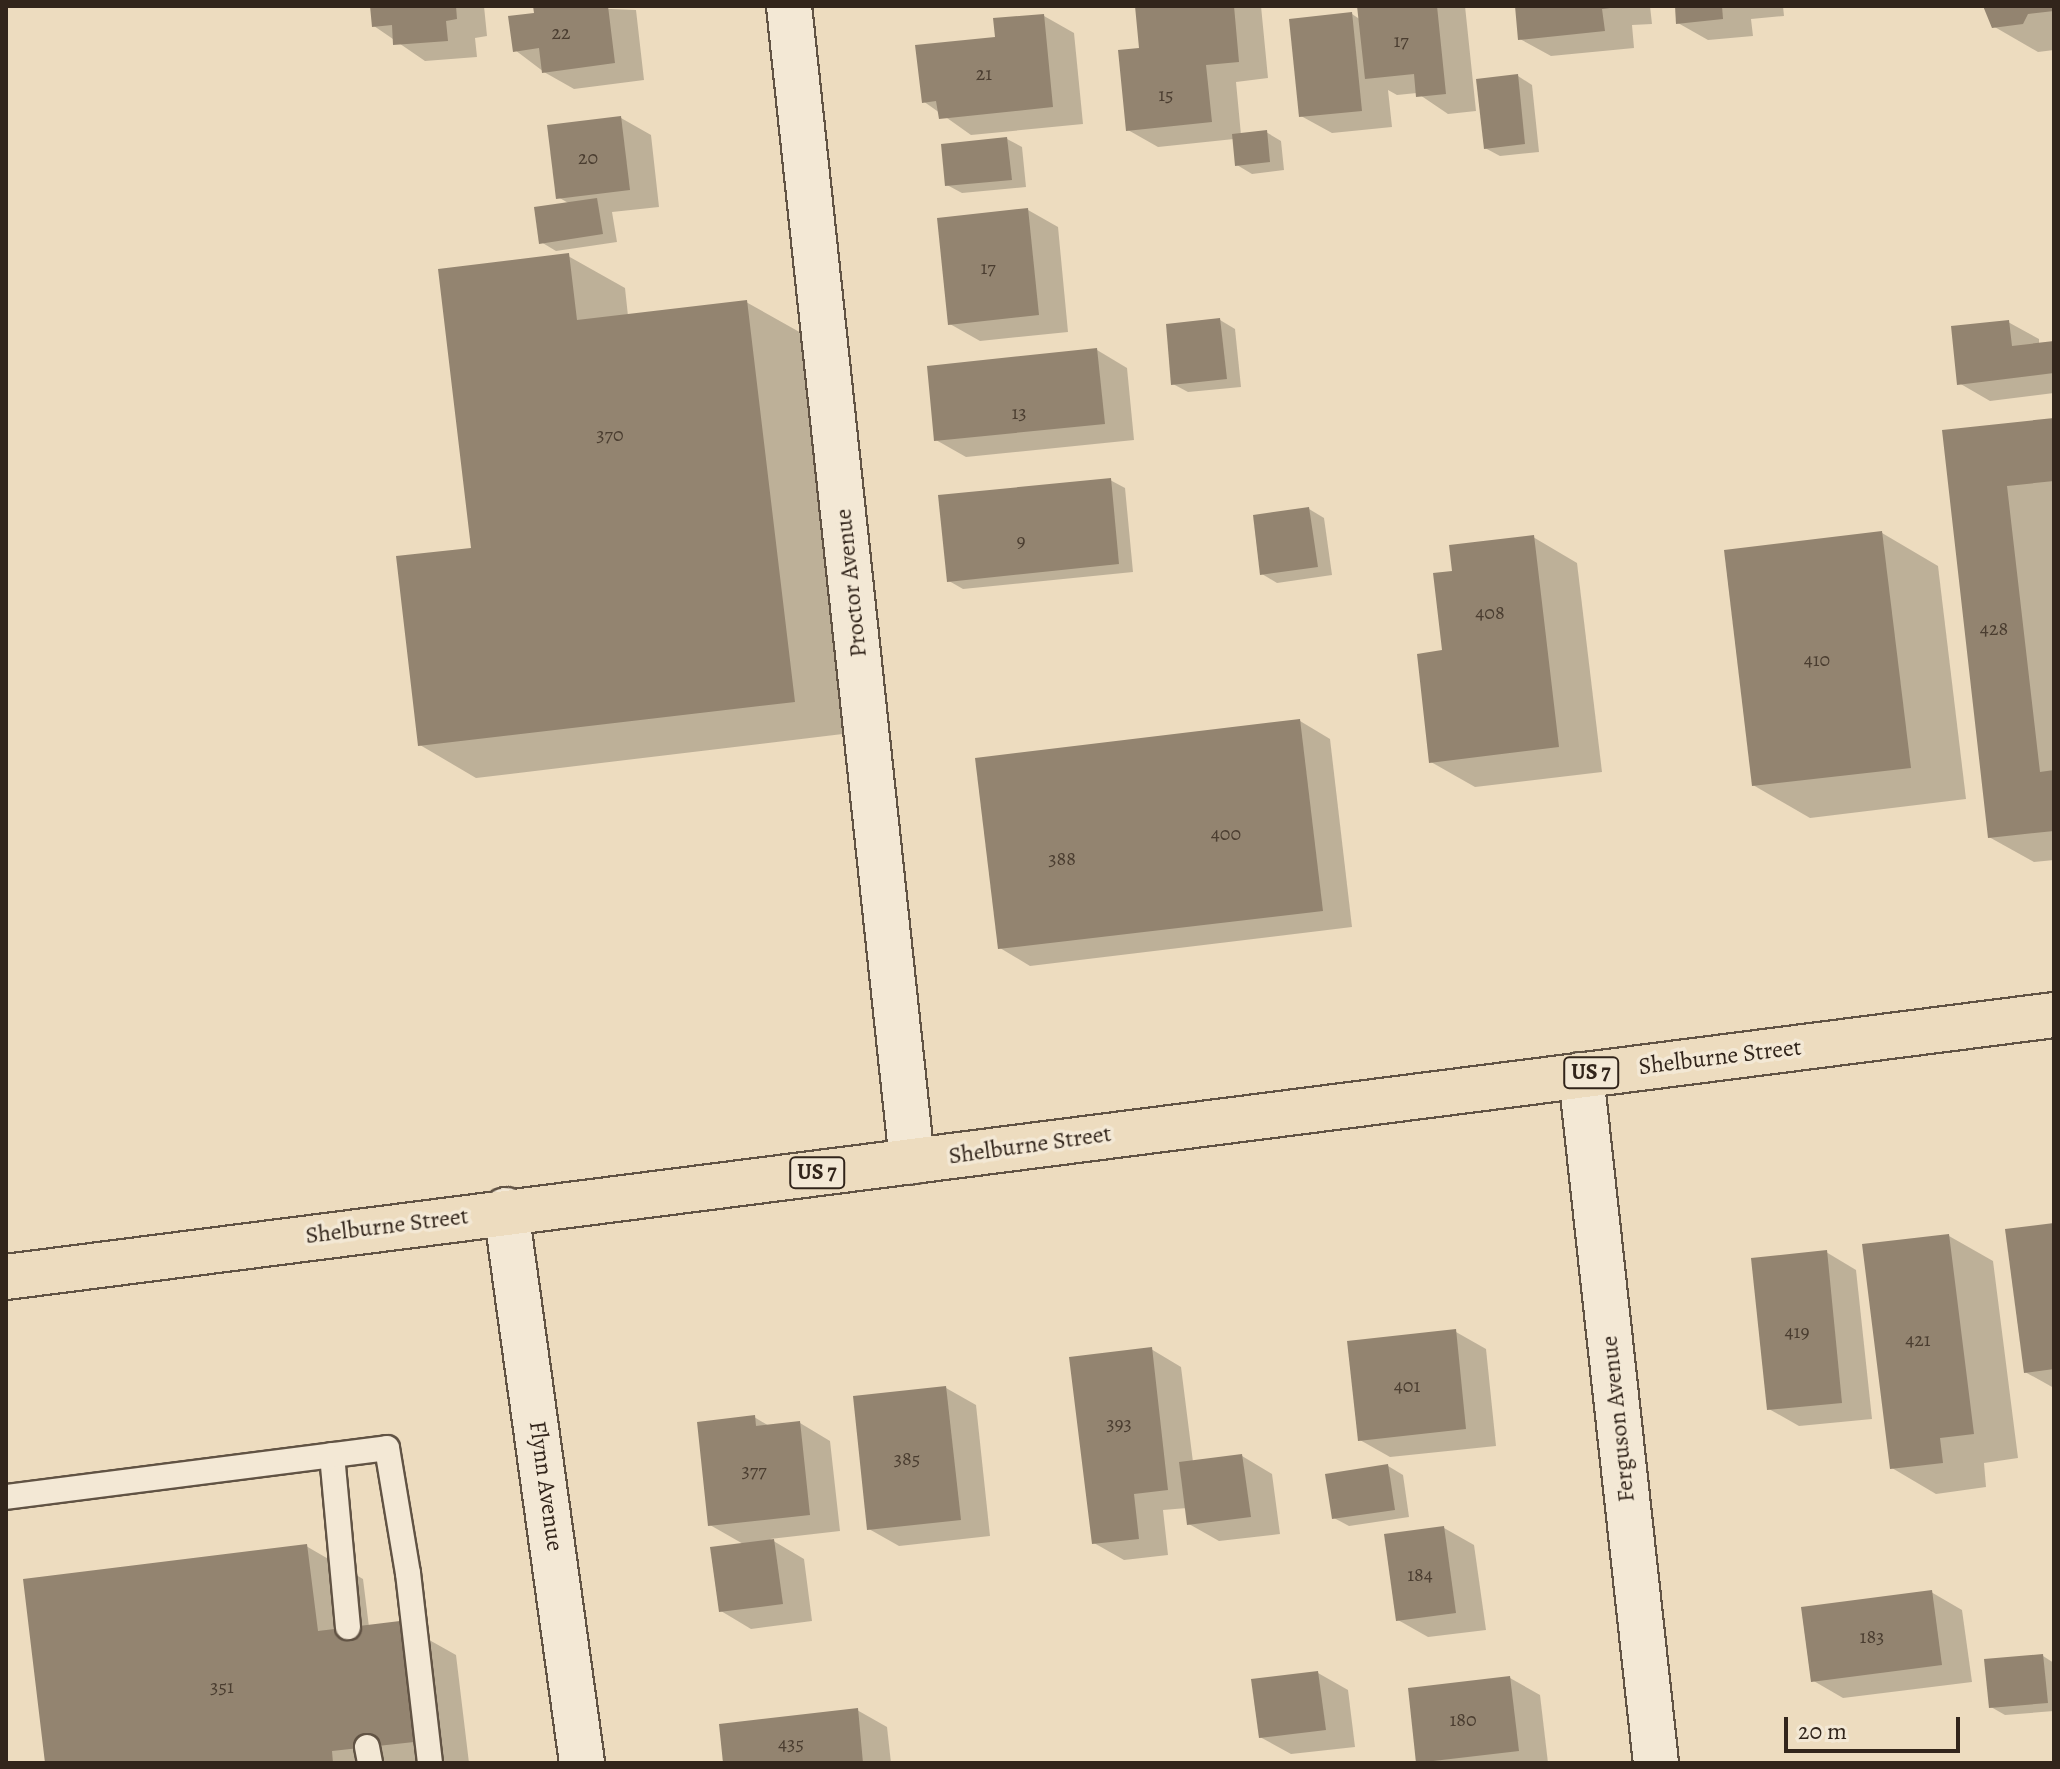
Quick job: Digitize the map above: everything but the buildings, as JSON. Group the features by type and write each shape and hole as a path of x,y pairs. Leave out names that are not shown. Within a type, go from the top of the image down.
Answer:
{"main road":[{"name":"Shelburne Street","path":"6,1277 506,1210 2054,1015"}],"street":[{"name":"Proctor Avenue","path":"789,6 912,1161"},
{"name":"Ferguson Avenue","path":"1581,1075 1656,1763"},
{"name":"Flynn Avenue","path":"506,1210 582,1763"}],"lane":[{"path":"6,1497 387,1448 408,1573 430,1763"},
{"path":"332,1455 348,1627"}]}
